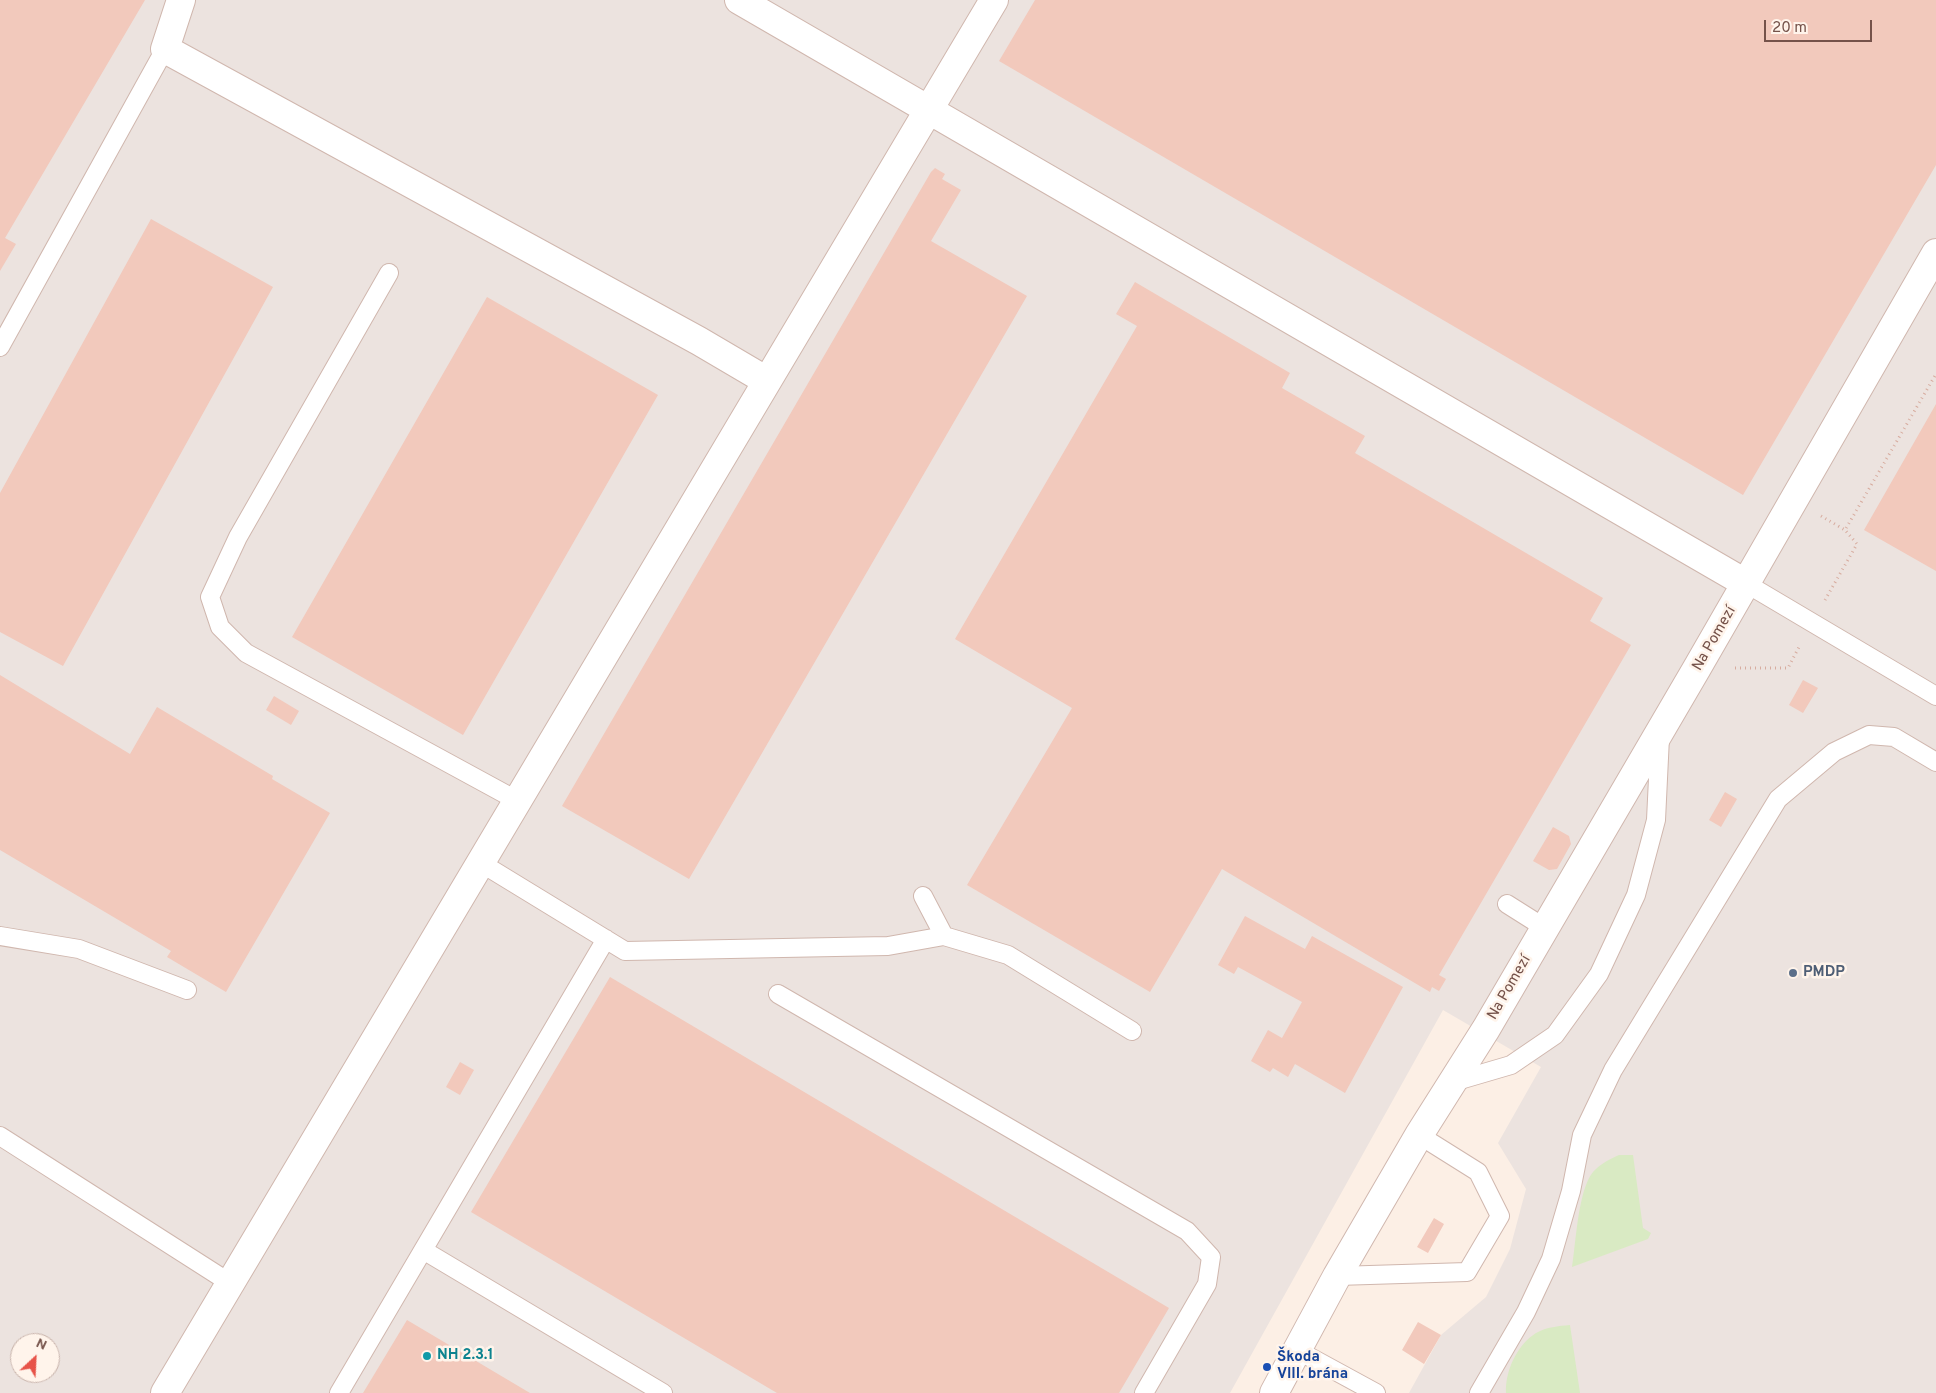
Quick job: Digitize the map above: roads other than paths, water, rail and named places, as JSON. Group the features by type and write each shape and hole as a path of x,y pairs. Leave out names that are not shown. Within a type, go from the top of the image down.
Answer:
{"street":[{"path":"181,0 165,49 690,336 767,381"},
{"path":"739,0 1747,584"},
{"path":"165,1393 994,0"},
{"name":"Na Pomezí","path":"1274,1393 1337,1276 1419,1135 1486,1029 1747,584 1936,252"}],"lane":[{"path":"0,347 165,49"},
{"path":"390,273 238,537 210,597 220,627 246,653 518,802"},
{"path":"1747,584 1936,696"},
{"path":"1453,1082 1511,1065 1555,1035 1599,974 1636,894 1656,820 1660,731"},
{"path":"1479,1393 1526,1312 1551,1259 1571,1191 1582,1135 1613,1070 1778,799 1834,752 1869,735 1894,737 1936,762"},
{"path":"481,863 625,951 888,946 944,936 1008,955 1132,1031"},
{"path":"923,896 944,936"},
{"path":"1507,904 1545,928"},
{"path":"0,936 79,949 187,990"},
{"path":"339,1393 606,939"},
{"path":"778,994 1187,1231 1211,1257 1207,1284 1144,1393"},
{"path":"1337,1276 1467,1272 1500,1216 1478,1172 1419,1135"},
{"path":"0,1136 230,1283"},
{"path":"424,1250 663,1393"},
{"path":"1297,1350 1376,1393"}],"place":[{"name":"PMDP","path":"1793,973"},
{"name":"NH 2.3.1","path":"427,1356"},
{"name":"Škoda VIII. brána","path":"1267,1367"}]}
